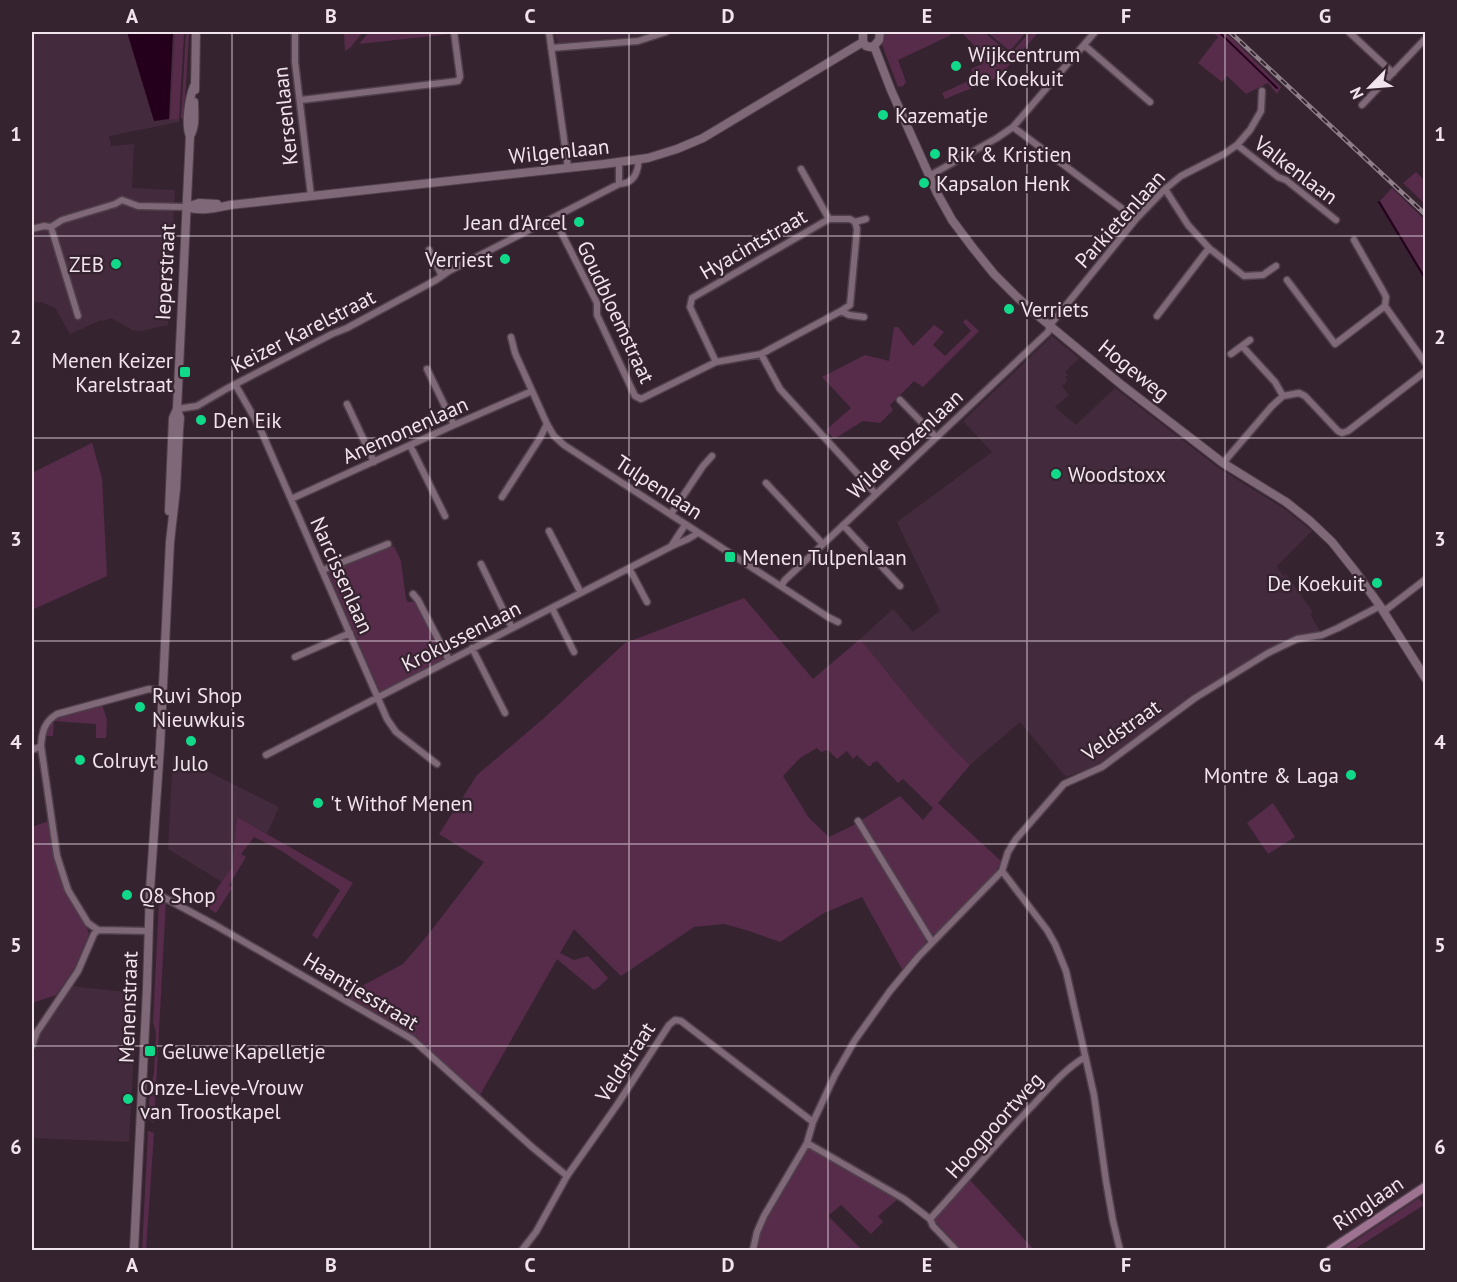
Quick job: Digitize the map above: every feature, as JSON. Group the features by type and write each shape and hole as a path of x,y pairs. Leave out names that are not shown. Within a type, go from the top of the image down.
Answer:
{"main road":[{"name":"Ringlaan","path":"1330,1251 1425,1186"}],"street":[{"name":"Ieperstraat","path":"154,836 170,542 180,418 177,409 183,207 190,136 194,125 196,32"},
{"name":"Kersenlaan","path":"295,32 296,62 311,196"},
{"path":"301,100 454,83 460,77 454,32"},
{"path":"549,32 568,168"},
{"path":"551,48 638,41 666,32"},
{"path":"863,32 863,42 870,47 877,43 880,32"},
{"path":"928,176 1013,127 1095,32"},
{"path":"1349,32 1393,73"},
{"path":"1362,105 1425,38"},
{"name":"Wilgenlaan","path":"183,207 199,203 230,205 638,160 677,150 703,138 863,42"},
{"path":"1084,45 1150,102"},
{"name":"Hogeweg","path":"874,46 928,176 952,220 994,274 1017,297 1123,386 1222,463 1286,502 1310,521 1344,555 1425,679"},
{"name":"Parkietenlaan","path":"1050,325 1136,219 1165,189 1181,176 1237,146 1261,111 1262,91"},
{"path":"1013,127 1136,219"},
{"name":"Valkenlaan","path":"1237,146 1278,177 1286,180 1336,220"},
{"name":"Keizer Karelstraat","path":"177,409 197,406 618,184 628,183 634,176 638,160"},
{"path":"618,184 619,162"},
{"name":"Hyacintstraat","path":"801,169 829,219"},
{"path":"1165,189 1188,225 1209,248 1244,276 1263,275 1276,266"},
{"path":"51,228 62,220 122,200 138,206 183,207"},
{"name":"Goudbloemstraat","path":"554,218 597,303 597,315 635,396 641,399 716,362 761,354"},
{"name":"Hyacintstraat","path":"716,362 690,306 692,298 829,219 850,219 855,222 867,219"},
{"path":"855,222 857,229 850,305 761,354 788,399 875,493"},
{"path":"32,229 44,226 51,228"},
{"path":"51,228 78,316"},
{"path":"1354,240 1386,297 1385,306 1425,364"},
{"path":"1157,316 1209,248"},
{"path":"429,249 442,276"},
{"path":"1287,280 1335,344 1385,306"},
{"path":"841,311 849,315 864,317"},
{"name":"Wilde Rozenlaan","path":"781,586 875,493 1048,332 1050,325"},
{"name":"Tulpenlaan","path":"512,337 515,353 547,424 554,436 564,445 838,622"},
{"path":"1231,354 1250,340"},
{"path":"1242,346 1275,382 1283,396"},
{"path":"427,369 453,425"},
{"path":"1222,463 1272,405 1283,396 1299,393 1305,396 1342,433 1348,431 1425,371"},
{"name":"Narcissenlaan","path":"236,384 259,426 387,719 396,732 437,764"},
{"name":"Anemonenlaan","path":"291,499 532,391"},
{"path":"900,400 936,437"},
{"path":"347,404 374,462"},
{"path":"502,496 547,424"},
{"path":"410,445 445,516"},
{"path":"671,514 703,465 712,456"},
{"path":"766,483 823,544"},
{"path":"672,546 685,525"},
{"path":"843,525 900,586"},
{"path":"549,531 581,593"},
{"name":"Krokussenlaan","path":"266,755 698,532"},
{"path":"322,570 388,544"},
{"path":"481,564 512,628"},
{"path":"629,568 647,602"},
{"name":"Veldstraat","path":"753,1251 757,1232 764,1216 807,1143 813,1122 835,1075 855,1040 890,991 932,942 1002,871 1008,852 1016,839 1064,783 1102,767 1195,698 1268,653 1297,639 1322,634 1381,609 1425,579"},
{"path":"413,594 449,660"},
{"path":"552,608 574,652"},
{"path":"296,657 350,633"},
{"path":"472,648 505,713"},
{"path":"149,931 98,930 88,923 68,890 57,856 41,746 46,723 57,714 149,689 162,691"},
{"path":"32,750 41,746"},
{"path":"858,821 932,942"},
{"name":"Menenstraat","path":"134,1251 154,836"},
{"path":"1002,871 1037,916 1055,944 1069,980 1094,1095 1113,1221 1120,1251"},
{"name":"Haantjesstraat","path":"150,890 235,936 412,1039 567,1176"},
{"path":"32,1046 37,1032 78,971 90,941 98,930"},
{"name":"Veldstraat","path":"522,1251 536,1232 567,1176 669,1025 675,1020 681,1022 813,1122"},
{"name":"Hoogpoortweg","path":"930,1219 1055,1081 1085,1057"},
{"path":"807,1143 904,1199 930,1219 933,1226 956,1251"}],"shaded area":[{"path":"32,32 184,32 179,122 109,136 111,146 134,144 132,188 175,190 168,325 141,331 132,330 111,318 70,334 55,308 42,302 32,303"},
{"path":"127,32 173,32 169,119 154,121"},
{"path":"175,32 184,32 179,119 170,120"},
{"path":"186,32 189,32 186,86 183,118 181,118"},
{"path":"344,32 363,32 345,51"},
{"path":"369,32 450,32 450,34 359,44"},
{"path":"554,32 658,32 558,43"},
{"path":"884,32 949,32 951,35 898,60 906,82 903,86 898,87 881,42"},
{"path":"961,32 984,32 1010,54 1030,32 1039,32 994,79 945,99 942,93 975,78 971,69 982,64 973,44"},
{"path":"987,32 1026,32 1010,51"},
{"path":"1212,32 1225,32 1233,39 1281,87 1277,94 1268,83 1246,94 1227,76 1222,82 1198,63 1218,37"},
{"path":"1416,172 1425,181 1425,204 1403,183"},
{"path":"1392,188 1425,220 1425,276 1380,201"},
{"path":"966,319 979,331 923,387 914,381 890,405 893,410 880,423 863,421 834,439 826,430 851,408 822,377 865,355 889,361 894,327 898,327 913,346 934,325 944,332 933,345 945,356 971,331 963,322"},
{"path":"1052,336 1079,358 1065,372 1068,380 1062,386 1069,395 1055,407 1076,425 1115,388 1220,469 1286,510 1312,531 1277,566 1283,576 1286,574 1313,612 1310,614 1320,631 1295,638 1194,695 1104,760 1066,777 1020,722 970,765 928,722 860,639 893,609 913,632 940,611 897,522 992,452 963,421"},
{"path":"92,443 102,478 107,576 32,610 32,473"},
{"path":"394,546 401,561 406,599 408,602 416,602 443,659 380,692 328,572"},
{"path":"744,598 813,679 860,639 927,720 970,765 938,803 1001,861 988,882 935,934 927,931 860,821 900,796 923,820 933,808 903,779 898,783 877,761 868,766 857,755 853,759 847,751 837,759 828,750 821,752 817,748 800,758 783,776 809,818 829,837 856,824 919,926 926,939 925,945 903,971 862,897 824,913 780,942 724,924 694,927 621,976 574,929 560,953 574,960 588,956 608,978 594,990 557,959 480,1095 408,1031 345,995 403,964 484,862 439,834 477,775 544,718 625,643"},
{"path":"102,704 107,720 106,738 96,738 96,724 54,721 53,736 46,736 46,729 55,717"},
{"path":"173,754 279,807 267,834 237,817 232,867 222,882 168,849"},
{"path":"1273,803 1295,837 1268,854 1247,823"},
{"path":"237,817 353,883 317,939 312,935 340,890 280,850 254,837 241,854 246,857 229,885 232,888 216,913 205,906 232,867"},
{"path":"49,821 60,878 89,934 74,969 56,995 32,1003 32,827"},
{"path":"159,901 166,901 154,1123 148,1119 150,1088 154,1074 156,1033 153,1022"},
{"path":"71,986 135,993 129,1142 32,1138 32,1053 37,1037"},
{"path":"148,1131 154,1133 146,1250 142,1250"},
{"path":"807,1148 898,1199 878,1216 883,1222 871,1234 841,1205 828,1216 862,1250 756,1250 771,1210"},
{"path":"969,1179 1034,1250 961,1250 933,1219"},
{"path":"1419,1198 1424,1205 1353,1250 1341,1250"}],"waterway":[{"path":"1219,32 1277,88"},
{"path":"1379,202 1426,280"}],"railway":[{"path":"1230,32 1426,215"}],"place":[{"name":"Wijkcentrum de Koekuit","path":"956,66"},
{"name":"Kazematje","path":"883,115"},
{"name":"Rik & Kristien","path":"935,154"},
{"name":"Kapsalon Henk","path":"924,183"},
{"name":"Jean d'Arcel","path":"579,222"},
{"name":"Verriest","path":"505,259"},
{"name":"ZEB","path":"116,264"},
{"name":"Verriets","path":"1009,309"},
{"name":"Menen Keizer Karelstraat","path":"185,372"},
{"name":"Den Eik","path":"201,420"},
{"name":"Woodstoxx","path":"1056,474"},
{"name":"Menen Tulpenlaan","path":"730,557"},
{"name":"De Koekuit","path":"1377,583"},
{"name":"Ruvi Shop Nieuwkuis","path":"140,707"},
{"name":"Julo","path":"191,741"},
{"name":"Colruyt","path":"80,760"},
{"name":"Montre & Laga","path":"1351,775"},
{"name":"'t Withof Menen","path":"318,803"},
{"name":"Q8 Shop","path":"127,895"},
{"name":"Geluwe Kapelletje","path":"150,1051"},
{"name":"Onze-Lieve-Vrouw van Troostkapel","path":"128,1099"}]}
